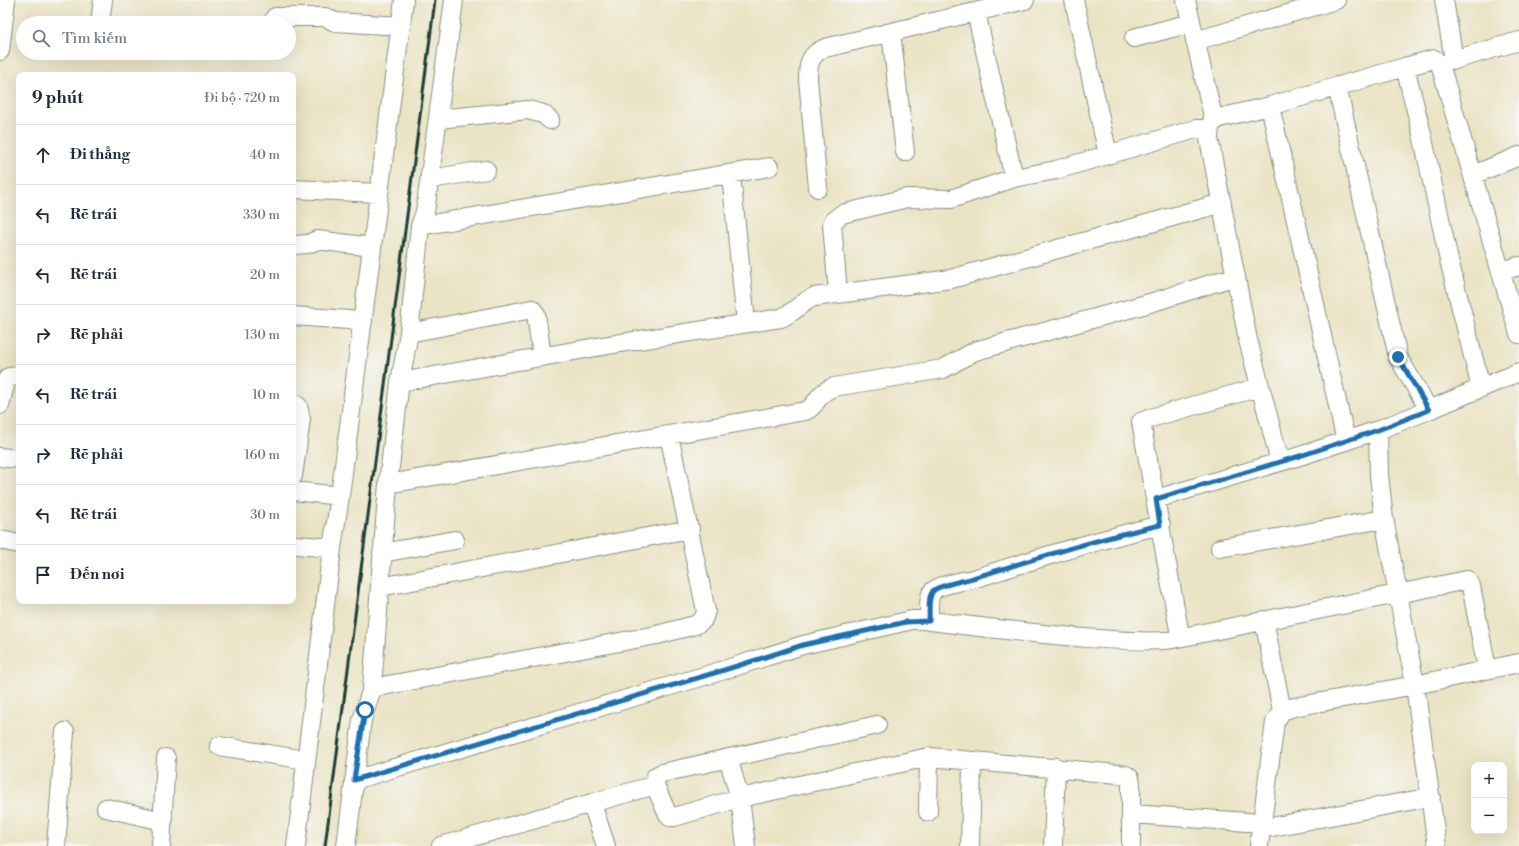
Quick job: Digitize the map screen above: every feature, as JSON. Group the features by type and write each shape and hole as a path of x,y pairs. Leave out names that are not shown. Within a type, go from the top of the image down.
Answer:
{"street":[{"path":"0,51 6,0"},
{"path":"101,16 103,0"},
{"path":"296,846 332,548 404,0"},
{"path":"346,846 362,720 372,688 388,484 400,382 409,333 420,226 425,212 430,179 454,0"},
{"path":"818,188 808,79 810,60 818,51 825,48 1025,0"},
{"path":"1074,0 1108,155"},
{"path":"1186,0 1212,125 1209,138 1248,340 1280,462"},
{"path":"1195,41 1336,0"},
{"path":"1444,0 1447,62 1473,175 1519,334"},
{"path":"976,12 1014,178"},
{"path":"296,17 325,17 335,22 401,26"},
{"path":"1134,38 1191,23"},
{"path":"891,32 905,152"},
{"path":"838,292 832,225 837,216 860,208 907,198 951,199 1014,178 1056,170 1405,67 1434,59 1447,62 1519,41"},
{"path":"1405,67 1422,134 1448,256 1481,388"},
{"path":"1337,86 1398,357 1429,410"},
{"path":"1270,106 1346,441"},
{"path":"438,119 528,110 543,114 550,120"},
{"path":"1473,175 1519,156"},
{"path":"420,226 769,168"},
{"path":"430,179 486,170"},
{"path":"731,175 746,323"},
{"path":"296,189 379,193"},
{"path":"400,382 781,318 789,315 805,300 838,292 878,289 969,275 1026,257 1222,203"},
{"path":"296,245 308,244 317,240 372,247"},
{"path":"1501,271 1519,266"},
{"path":"388,484 805,410 813,406 822,392 834,387 943,369 975,352 1150,304 1236,276"},
{"path":"409,333 533,310 536,314 542,357"},
{"path":"296,316 362,327"},
{"path":"296,326 362,327"},
{"path":"1156,499 1280,462 1378,430 1519,372"},
{"path":"0,405 8,377 16,376"},
{"path":"1182,637 1178,629 1156,499 1141,425 1142,421 1260,387"},
{"path":"296,405 298,406 301,419 296,455"},
{"path":"1378,430 1379,475 1384,519 1415,685 1437,846"},
{"path":"372,688 657,635 700,622 704,618 706,611 690,529 669,435"},
{"path":"0,457 16,459"},
{"path":"296,491 340,496"},
{"path":"1220,548 1384,519"},
{"path":"929,621 930,596 933,591 940,587 960,583 1054,553 1160,525"},
{"path":"380,586 690,529"},
{"path":"0,540 16,543"},
{"path":"382,553 455,540"},
{"path":"297,545 332,548"},
{"path":"354,780 721,671 803,645 906,622 929,621 1048,634 1136,641 1173,642 1180,640 1182,637 1467,580 1470,586 1487,669"},
{"path":"1264,620 1282,711"},
{"path":"1261,833 1275,722 1282,711 1294,707 1415,685 1519,663"},
{"path":"877,725 662,773 656,776 655,785 670,817 740,798 929,757 946,757 972,762 1056,767 1126,775 1130,778 1131,784 1131,846"},
{"path":"56,846 65,732"},
{"path":"219,746 306,760"},
{"path":"928,812 929,757"},
{"path":"161,846 166,758"},
{"path":"728,758 740,798 746,846"},
{"path":"970,846 972,762"},
{"path":"1052,846 1056,767"},
{"path":"441,846 655,785"},
{"path":"1131,814 1261,833 1431,797"},
{"path":"592,804 606,846"},
{"path":"106,808 163,821"}],"railway":[{"path":"325,846 435,0"}],"route":[{"path":"365,710 362,720 354,780 721,671 803,645 912,620 929,621 930,596 935,589 960,583 1054,553 1160,525 1156,499 1300,456 1378,430 1429,410 1414,382 1400,363 1398,357"}]}
